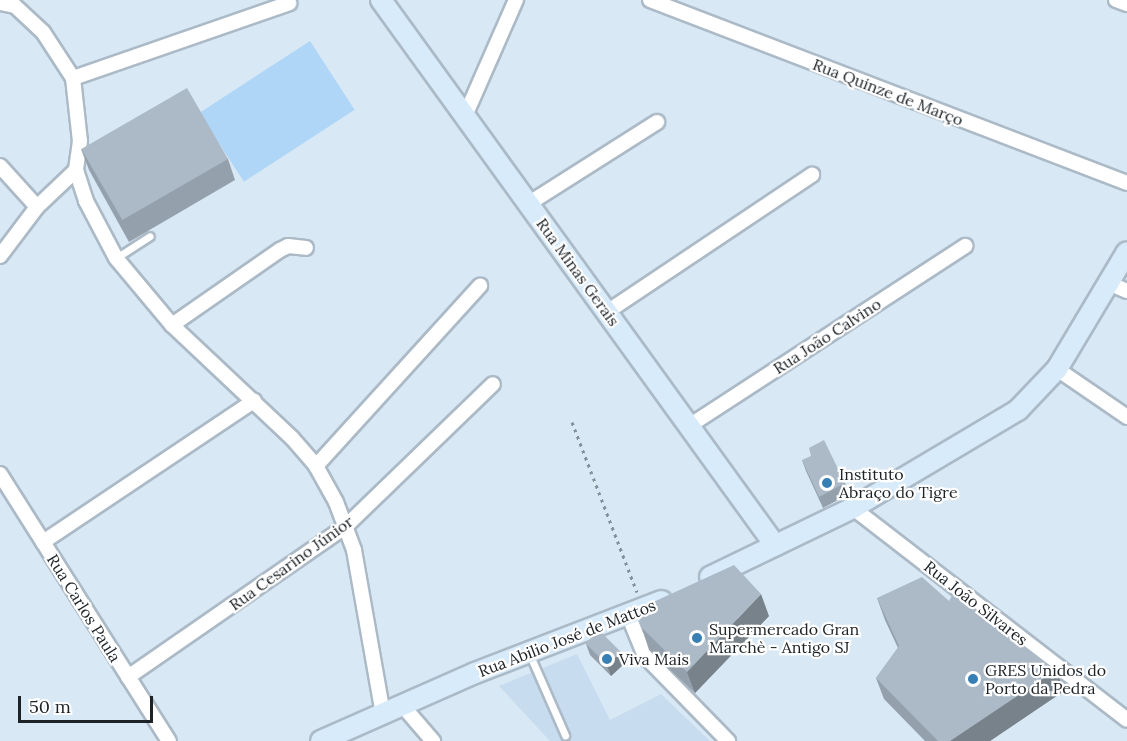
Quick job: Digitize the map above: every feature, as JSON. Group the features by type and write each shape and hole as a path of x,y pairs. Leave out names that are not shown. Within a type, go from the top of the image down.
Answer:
{"main road":[{"name":"Rua Minas Gerais","path":"381,0 775,545"},
{"name":"Rua Abilio José de Mattos","path":"321,741 529,653 637,614 853,508 990,429 1018,410 1058,369 1119,288 1127,252"}],"street":[{"path":"465,116 516,0"},
{"name":"Rua Quinze de Março","path":"650,0 1127,183"},
{"path":"1116,0 1127,4"},
{"path":"0,3 16,3 43,32 73,78 80,141 76,170 86,201 116,258 172,326 254,401 316,466 346,526 383,714"},
{"path":"73,78 289,3"},
{"path":"528,204 657,122"},
{"path":"0,166 37,207"},
{"path":"0,256 37,207 76,170"},
{"path":"607,312 812,176"},
{"path":"172,326 280,250 288,246 306,248"},
{"name":"Rua João Calvino","path":"689,426 965,246"},
{"path":"316,466 480,286"},
{"path":"1058,369 1127,417"},
{"name":"Rua Cesarino Júnior","path":"128,677 346,526 493,384"},
{"path":"43,542 254,401"},
{"name":"Rua Carlos Paula","path":"0,474 169,741"},
{"name":"Rua João Silvares","path":"853,508 1127,720"},
{"path":"637,614 645,656 728,741"},
{"path":"402,705 433,741"}],"lane":[{"path":"116,258 150,236"},
{"path":"529,653 565,735"}],"path":[{"path":"572,422 637,614"}],"shaded area":[{"path":"310,41 355,110 244,182 199,113"},
{"path":"577,654 610,720 661,694 710,741 550,741 499,686"}],"building":[{"path":"187,88 228,159 122,220 81,149"},
{"name":"Instituto Abraço do Tigre","path":"824,440 845,483 819,497 802,460 811,456 809,448"},
{"path":"734,565 761,594 687,672 642,628 638,613 649,604"},
{"name":"GRES Unidos do Porto da Pedra","path":"922,577 949,601 954,592 1056,670 950,741 938,741 876,678 899,646 877,598"},
{"path":"599,630 621,652 607,665 586,643"}],"place":[{"name":"Instituto Abraço do Tigre","path":"827,483"},
{"name":"Supermercado Gran Marchè - Antigo SJ","path":"697,638"},
{"name":"Viva Mais","path":"607,659"},
{"name":"GRES Unidos do Porto da Pedra","path":"973,679"}]}
